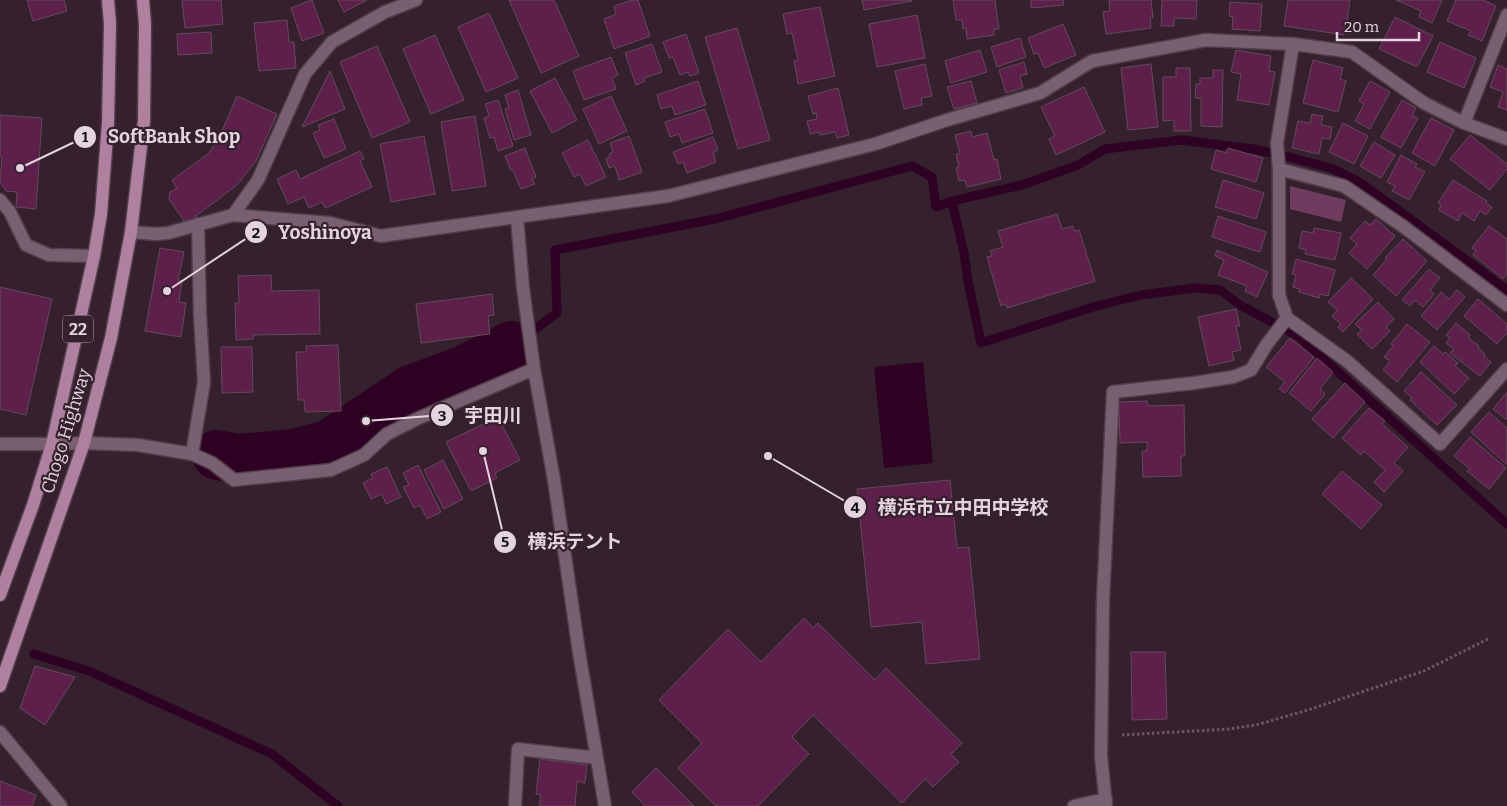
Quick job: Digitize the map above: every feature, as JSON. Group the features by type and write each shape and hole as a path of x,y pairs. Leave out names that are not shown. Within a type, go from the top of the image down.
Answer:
{"main road":[{"name":"Chogo Highway","path":"0,595 33,505 52,444 94,256 101,214 108,123 110,24 108,0"},
{"name":"Chogo Highway","path":"0,686 84,443 110,338 131,232 144,120 145,24 143,0"}],"street":[{"path":"233,215 258,180 305,74 332,42 385,12 416,0"},
{"path":"1464,123 1507,15"},
{"path":"131,232 156,234 233,215 330,223 381,236 668,196 874,144 947,120 1040,93 1092,61 1206,40 1293,44 1352,52 1424,103 1464,123 1507,139"},
{"path":"1293,44 1278,144 1280,169 1279,295 1287,318 1347,361 1440,444 1507,369"},
{"path":"1280,169 1344,186 1404,227 1506,302"},
{"path":"0,200 10,212 26,245 49,255 94,256"},
{"path":"517,217 523,288 534,369 554,480 579,652 605,806"},
{"path":"192,454 204,382 198,224"},
{"path":"1074,806 1106,802 1101,756 1103,600 1113,392 1194,384 1233,377 1250,370 1287,318"},
{"path":"0,444 84,443 138,445 192,454 212,463 234,480 331,470 364,454 387,434 419,418 534,369"},
{"path":"0,732 61,806"},
{"path":"514,806 518,749 596,758"}],"path":[{"path":"1101,735 1210,730 1256,725 1308,710 1424,671 1490,638"}],"shaded area":[{"path":"1290,186 1346,200 1341,222 1290,209"},
{"path":"923,362 933,463 884,468 874,367"}],"building":[{"path":"27,0 64,0 67,11 33,21"},
{"path":"182,0 221,0 223,24 185,28"},
{"path":"312,0 324,33 302,41 291,8"},
{"path":"338,0 367,0 344,12"},
{"path":"509,0 554,0 579,56 541,73"},
{"path":"638,0 650,36 614,49 604,19 616,14 614,6"},
{"path":"862,0 911,0 912,1 864,10"},
{"path":"953,0 995,0 999,29 994,29 994,35 967,39 966,28 963,29 962,20 956,20"},
{"path":"1031,0 1063,0 1064,5 1031,8"},
{"path":"1109,0 1151,0 1153,18 1150,18 1151,28 1106,34 1103,12 1110,11"},
{"path":"1162,0 1197,0 1196,19 1174,18 1174,26 1161,26"},
{"path":"1288,0 1350,0 1345,35 1284,26"},
{"path":"1396,0 1442,0 1432,23 1419,17 1421,11"},
{"path":"1456,0 1483,0 1496,6 1482,41 1468,35 1471,31 1447,21"},
{"path":"1230,2 1262,4 1260,31 1232,29 1233,17 1229,16"},
{"path":"820,7 835,76 798,84 794,61 798,60 792,33 787,34 783,14"},
{"path":"489,13 518,78 486,92 458,27"},
{"path":"917,15 925,58 877,67 869,24"},
{"path":"1395,17 1433,36 1417,67 1379,49"},
{"path":"287,20 289,42 294,42 296,68 259,71 254,23"},
{"path":"1063,24 1076,55 1044,68 1038,53 1034,54 1028,38"},
{"path":"737,28 770,140 738,149 705,37"},
{"path":"211,32 212,53 178,55 177,34"},
{"path":"686,34 699,73 690,76 688,72 680,75 673,57 669,58 663,42"},
{"path":"435,35 464,100 431,114 403,49"},
{"path":"1020,38 1026,57 997,67 991,47"},
{"path":"1440,42 1476,58 1464,88 1427,72"},
{"path":"652,44 662,72 644,78 645,81 636,85 625,53"},
{"path":"377,46 410,122 372,138 340,62"},
{"path":"980,50 987,72 951,83 945,61"},
{"path":"1236,50 1271,56 1269,71 1275,72 1269,105 1237,100 1241,74 1231,72"},
{"path":"611,57 618,75 612,78 616,89 584,100 573,71"},
{"path":"1313,60 1343,68 1340,79 1346,81 1338,112 1303,103"},
{"path":"1024,62 1027,74 1020,76 1023,88 1006,93 999,70"},
{"path":"925,64 932,96 921,98 922,105 904,109 895,71"},
{"path":"1151,64 1158,127 1128,130 1121,68"},
{"path":"1498,65 1507,69 1507,110 1498,107 1503,92 1490,87"},
{"path":"1176,68 1190,68 1191,131 1174,131 1174,120 1163,121 1163,77 1176,77"},
{"path":"1213,70 1223,70 1222,127 1201,126 1201,98 1195,98 1196,84 1200,84 1200,78 1213,78"},
{"path":"330,71 345,109 302,127"},
{"path":"555,78 577,120 552,133 530,91"},
{"path":"698,81 706,105 675,115 672,106 661,109 657,95"},
{"path":"971,81 977,103 954,109 947,87"},
{"path":"1370,81 1390,92 1370,129 1355,121 1364,104 1359,101"},
{"path":"1084,87 1105,132 1056,155 1049,139 1055,136 1041,107"},
{"path":"838,88 849,135 837,138 835,132 820,135 820,132 810,134 807,121 817,119 816,113 813,114 808,96"},
{"path":"518,90 531,135 514,140 505,109 509,108 505,95"},
{"path":"237,96 277,114 256,161 237,185 192,219 184,221 169,199 170,192 177,188 172,180 209,153 219,138"},
{"path":"611,96 627,131 599,144 583,109"},
{"path":"498,100 513,146 498,151 494,137 490,138 484,118 489,116 485,104"},
{"path":"1402,100 1416,108 1412,116 1418,118 1401,148 1381,137"},
{"path":"705,109 713,133 682,143 679,134 670,137 665,122"},
{"path":"1312,114 1323,116 1321,125 1332,127 1330,139 1322,138 1319,154 1292,148 1298,121 1310,123"},
{"path":"0,115 42,118 36,209 16,207 17,192 6,191 0,182 2,156 0,156"},
{"path":"475,116 486,186 452,191 441,122"},
{"path":"1431,118 1454,130 1435,166 1412,153"},
{"path":"334,119 346,149 324,158 313,133 320,130 318,125"},
{"path":"1343,123 1368,136 1354,164 1329,152"},
{"path":"971,131 972,137 987,133 994,160 997,159 1001,179 967,187 965,180 959,181 956,168 959,167 956,154 960,153 955,135"},
{"path":"1470,135 1507,164 1507,169 1490,190 1450,159"},
{"path":"424,136 435,194 391,202 380,144"},
{"path":"629,136 642,172 619,180 615,166 609,168 606,159 613,152 610,143"},
{"path":"713,137 718,150 713,153 716,162 687,173 683,162 678,164 673,152"},
{"path":"588,140 606,177 586,186 580,174 574,177 562,153"},
{"path":"1374,142 1395,155 1381,178 1360,166"},
{"path":"525,148 536,177 532,179 535,184 521,189 505,156"},
{"path":"1228,148 1263,158 1256,182 1211,169 1216,150 1226,153"},
{"path":"360,151 364,159 360,161 372,187 325,208 322,202 309,208 304,197 288,204 277,179 296,170 300,179"},
{"path":"1401,155 1417,164 1415,167 1425,172 1409,200 1392,191 1395,186 1387,182"},
{"path":"1223,180 1264,193 1256,219 1215,207"},
{"path":"1453,180 1487,201 1486,203 1492,207 1486,215 1480,211 1474,221 1462,213 1458,221 1439,210 1441,205 1438,203"},
{"path":"1057,214 1062,229 1073,226 1074,231 1079,230 1095,281 1007,308 1006,304 1001,306 987,257 992,256 990,251 1003,247 998,231"},
{"path":"1218,216 1266,232 1260,252 1212,237"},
{"path":"1376,219 1395,236 1367,269 1349,253 1357,244 1350,238 1365,221 1370,225"},
{"path":"1489,226 1507,239 1507,274 1503,279 1473,255 1476,251 1472,248"},
{"path":"1314,228 1341,233 1335,260 1305,254 1306,250 1299,248 1302,231 1313,233"},
{"path":"1403,239 1427,261 1396,296 1373,275 1387,259 1385,258"},
{"path":"160,248 184,252 178,280 182,281 179,302 186,303 181,337 145,331"},
{"path":"1217,250 1268,272 1257,297 1245,291 1247,286 1218,275 1224,260 1215,256"},
{"path":"1296,259 1335,270 1328,296 1320,294 1319,298 1299,292 1300,289 1293,287 1296,275 1292,274"},
{"path":"1429,269 1440,278 1430,290 1434,294 1423,307 1415,300 1410,306 1402,300"},
{"path":"271,275 272,291 319,290 320,334 253,335 253,339 236,340 235,303 239,303 238,276"},
{"path":"1351,278 1373,299 1343,332 1338,327 1341,324 1332,316 1337,310 1328,302"},
{"path":"0,287 52,299 26,415 0,409"},
{"path":"1457,290 1465,297 1437,330 1421,316 1441,292 1449,299"},
{"path":"492,294 494,315 488,316 490,334 421,343 416,304"},
{"path":"1478,299 1507,324 1507,333 1497,344 1464,316"},
{"path":"1378,302 1394,319 1386,327 1390,331 1372,349 1357,334 1362,330 1355,324"},
{"path":"1236,309 1240,326 1236,326 1241,350 1232,352 1234,360 1209,366 1198,317"},
{"path":"1456,323 1470,335 1468,338 1479,346 1478,348 1485,354 1484,356 1491,362 1480,376 1450,353 1454,349 1446,343 1450,338 1446,335"},
{"path":"1407,324 1430,342 1397,382 1383,370 1390,361 1384,357 1393,346 1391,344"},
{"path":"1290,338 1314,357 1285,393 1279,389 1285,382 1266,367"},
{"path":"338,345 341,411 305,412 304,400 298,400 296,352 306,352 306,346"},
{"path":"1434,346 1458,363 1455,366 1469,378 1454,394 1420,362"},
{"path":"221,347 252,347 253,392 222,393"},
{"path":"1317,358 1333,372 1320,389 1325,394 1311,411 1289,393"},
{"path":"1421,372 1457,405 1437,425 1410,400 1412,398 1404,391"},
{"path":"1345,383 1365,402 1333,438 1312,419"},
{"path":"1507,392 1507,420 1493,409"},
{"path":"1147,401 1148,406 1184,405 1185,456 1181,456 1181,476 1143,477 1142,451 1147,451 1147,442 1120,443 1119,402"},
{"path":"1369,408 1385,421 1382,424 1408,447 1394,463 1403,471 1384,492 1374,482 1385,470 1364,451 1361,455 1342,438"},
{"path":"1489,412 1507,428 1507,465 1471,432"},
{"path":"498,417 520,460 495,473 497,478 471,491 446,442"},
{"path":"1470,437 1506,468 1489,489 1467,471 1470,469 1454,456"},
{"path":"443,460 463,499 444,509 424,470"},
{"path":"418,465 441,512 427,519 420,505 414,508 403,487 409,485 403,473"},
{"path":"387,467 401,497 386,504 382,494 371,499 363,483 373,478 371,474"},
{"path":"1342,471 1382,505 1361,529 1322,494"},
{"path":"950,480 957,548 969,547 980,659 926,664 922,622 871,627 857,489"},
{"path":"804,618 813,628 818,623 875,680 886,668 962,743 951,754 959,762 933,787 925,779 902,803 813,715 792,737 809,754 758,806 716,806 678,768 702,743 659,700 728,629 761,662"},
{"path":"1131,652 1165,652 1167,719 1132,720"},
{"path":"35,666 75,677 45,725 20,708"},
{"path":"540,759 587,765 585,783 577,781 575,806 539,806 541,795 536,794"},
{"path":"656,768 694,806 645,806 632,792"},
{"path":"0,781 36,795 32,806 0,806"}],"waterway":[{"path":"512,346 557,313 555,250 715,219 912,166 932,177 936,207 952,201 1022,185 1078,165 1105,149 1181,140 1253,149 1331,168 1361,183 1507,290"},
{"path":"952,201 981,343 1093,307 1141,295 1195,288 1220,290 1240,305 1298,336 1507,524"},
{"path":"217,455 239,459 294,454 329,445 411,390 463,371 512,346"},
{"path":"34,654 89,671 272,754 338,806"}],"place":[{"name":"SoftBank Shop","path":"20,168"},
{"name":"Yoshinoya","path":"167,291"},
{"name":"宇田川","path":"366,421"},
{"name":"横浜テント","path":"483,451"},
{"name":"横浜市立中田中学校","path":"768,456"}]}
